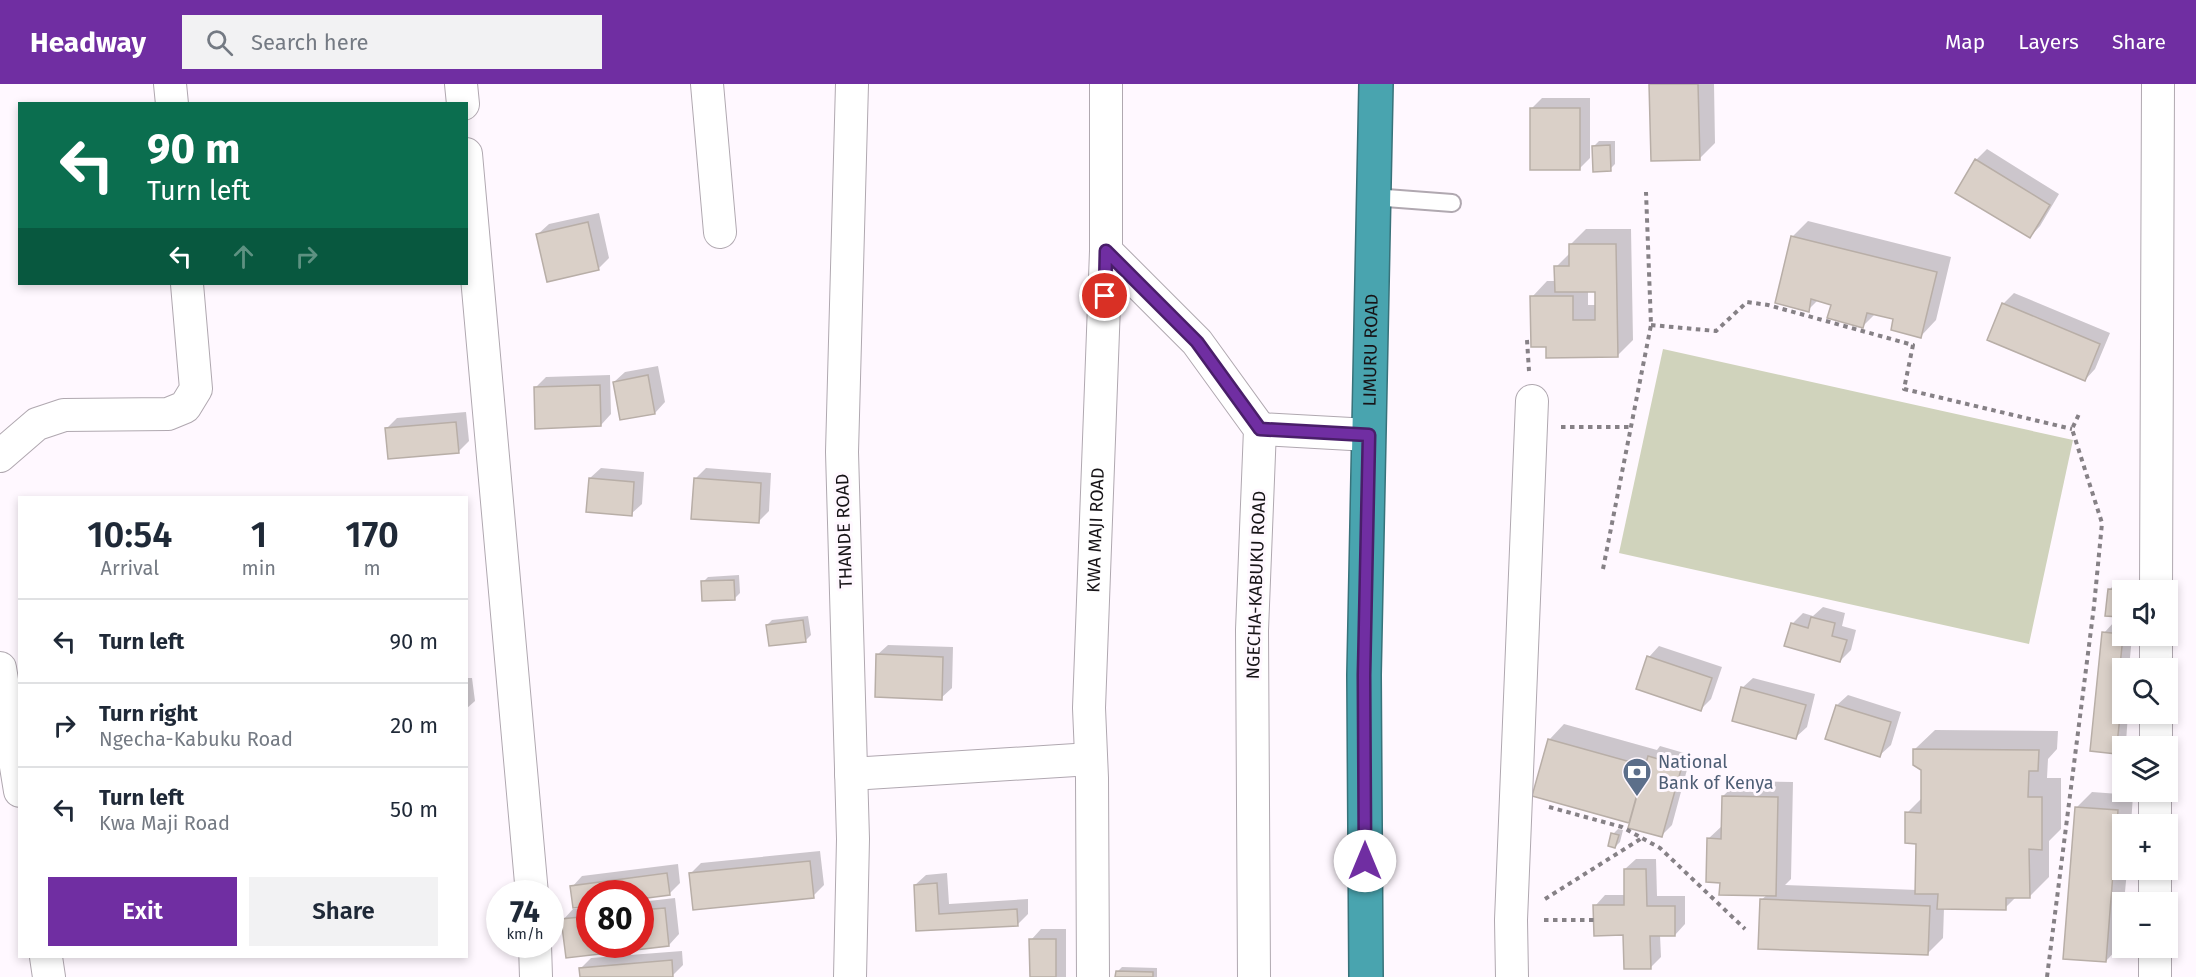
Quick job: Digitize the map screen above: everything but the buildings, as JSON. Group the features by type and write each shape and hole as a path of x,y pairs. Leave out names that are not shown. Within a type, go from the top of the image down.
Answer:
{"highway":[{"name":"LIMURU ROAD","path":"1366,977 1364,675 1376,84"}],"street":[{"path":"170,84 172,102"},
{"path":"461,84 463,102"},
{"path":"707,84 720,232"},
{"name":"THANDE ROAD","path":"850,977 853,839 842,452 852,84"},
{"name":"KWA MAJI ROAD","path":"1093,977 1089,708 1106,251 1106,84"},
{"path":"2156,580 2158,84"},
{"path":"468,176 531,880"},
{"path":"1106,251 1197,342 1260,429 1369,435"},
{"path":"0,456 37,424 64,415 168,414 185,407 196,389 187,285"},
{"path":"1512,977 1511,920 1532,414"},
{"name":"NGECHA-KABUKU ROAD","path":"1254,977 1252,630 1260,429"},
{"path":"0,668 18,779"},
{"path":"851,774 1091,759"},
{"path":"46,958 49,977"},
{"path":"535,958 536,977"},
{"path":"2155,958 2155,977"}],"lane":[{"path":"1373,197 1452,203"}],"path":[{"path":"1603,569 1652,325 1646,192"},
{"path":"1652,325 1716,332 1748,302 1768,305 1913,345 1904,389 2072,429"},
{"path":"1532,414 1630,427"},
{"path":"2047,977 2094,606 2102,523 2072,429 2079,414"},
{"path":"1516,798 1622,827 1660,848 1745,929"},
{"path":"1511,920 1642,838"},
{"path":"1511,920 1594,920"}],"green space":[{"path":"1663,349 2073,440 2029,644 1619,553"}],"place":[{"name":"National Bank of Kenya","path":"1637,798"}],"route":[{"path":"1105,296 1106,251 1197,342 1260,429 1369,435 1364,675 1365,861"}]}
